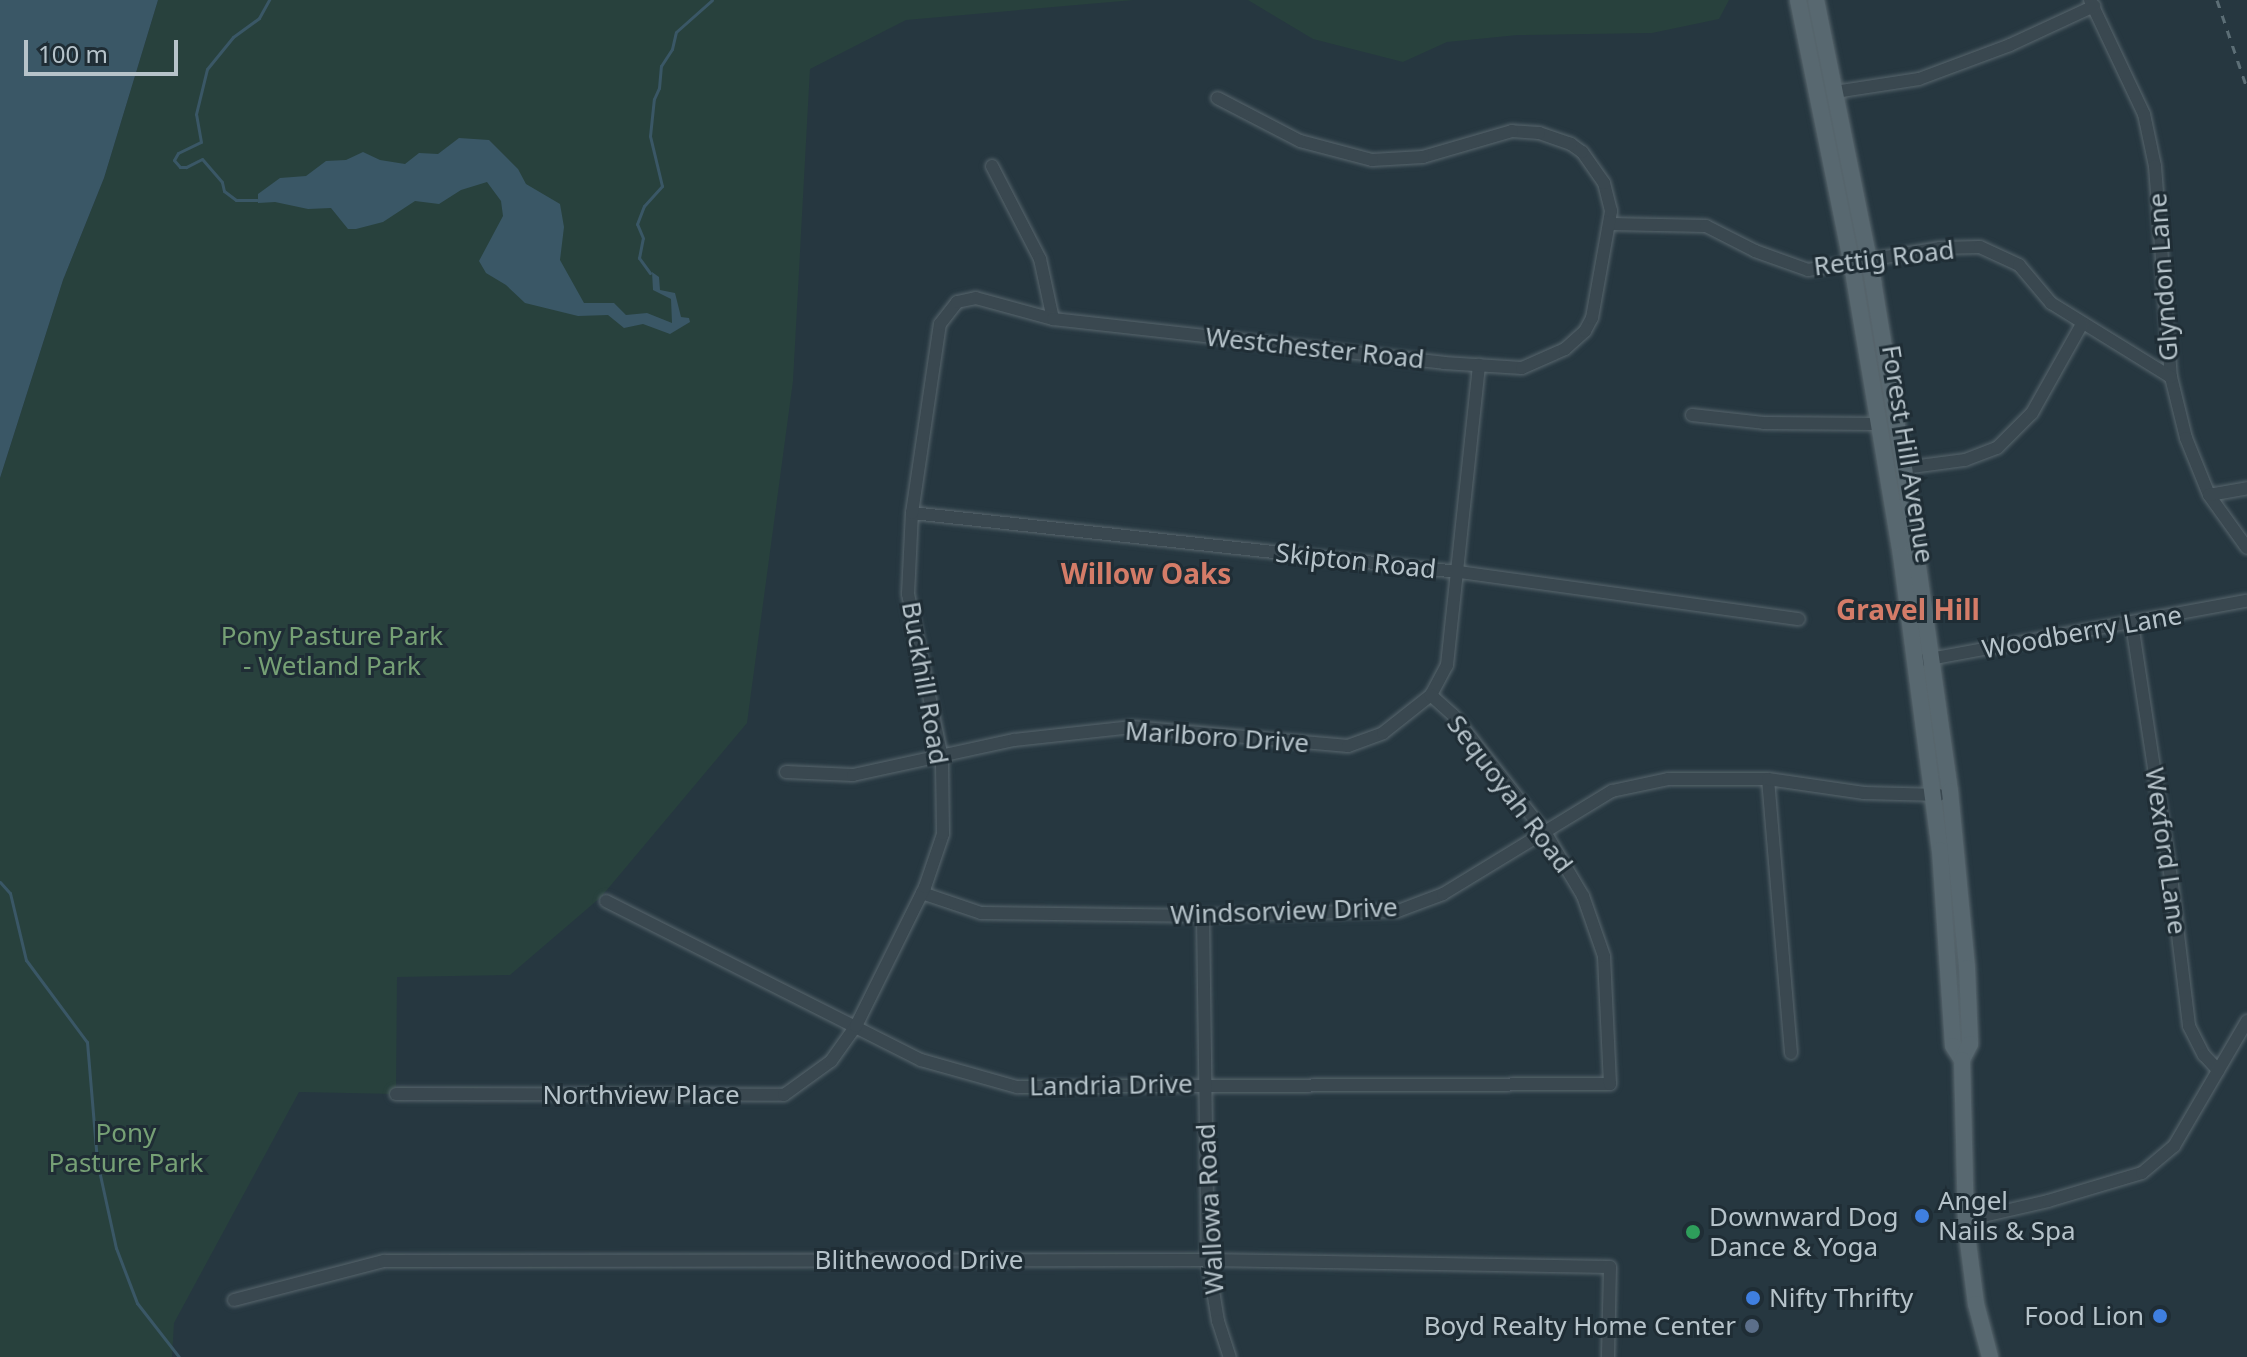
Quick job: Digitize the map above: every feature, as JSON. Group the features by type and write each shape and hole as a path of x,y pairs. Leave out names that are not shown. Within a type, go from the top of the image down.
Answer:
{"main road":[{"name":"Forest Hill Avenue","path":"1798,0 1861,263 1904,468 1945,905 1953,1046 1962,1060"},
{"name":"Forest Hill Avenue","path":"1816,0 1835,92 1861,263 1879,424 1951,795 1967,968 1970,1044 1962,1060 1966,1220 1976,1304 1990,1357"}],"street":[{"path":"1835,92 1919,79 2010,45 2092,3"},
{"name":"Glyndon Lane","path":"2092,3 2144,114 2155,166 2171,377 2186,438 2209,495 2247,548"},
{"path":"1217,98 1300,141 1372,160 1423,157 1512,131 1554,137 1582,152 1598,174 1608,195 1611,224"},
{"path":"992,166 1040,259 1053,319"},
{"name":"Rettig Road","path":"1611,224 1706,226 1755,251 1808,270 1940,248 1980,247 2019,265 2051,303 2171,377"},
{"name":"Westchester Road","path":"940,324 950,307 965,297 1053,319 1522,368 1565,349 1585,331 1592,318 1611,224"},
{"name":"Buckhill Road","path":"856,1026 922,893 943,834 942,758 908,594 912,513 940,324"},
{"path":"1904,468 1965,460 1997,448 2032,413 2082,324"},
{"path":"1431,695 1447,665 1479,365"},
{"path":"1692,415 1776,424 1879,424"},
{"path":"2209,495 2247,488"},
{"name":"Skipton Road","path":"912,513 1459,572 1799,619"},
{"name":"Woodberry Lane","path":"1924,660 2247,601"},
{"name":"Wexford Lane","path":"2132,624 2172,885 2189,1026 2204,1055 2218,1070"},
{"name":"Marlboro Drive","path":"786,772 853,775 1014,740 1132,727 1348,746 1383,733 1431,695"},
{"name":"Sequoyah Road","path":"1431,695 1453,715 1546,834 1583,896 1604,956 1610,1084"},
{"name":"Windsorview Drive","path":"922,893 981,913 1203,916 1398,911 1443,894 1612,791 1668,779 1768,779 1864,793 1951,795"},
{"path":"1768,779 1791,1053"},
{"name":"Landria Drive","path":"606,901 921,1060 1017,1087 1610,1084"},
{"name":"Wallowa Road","path":"1203,916 1203,1084 1208,1260 1218,1321 1230,1357"},
{"path":"1966,1220 2142,1173 2174,1146 2247,1021"},
{"name":"Northview Place","path":"396,1094 784,1095 831,1061 856,1026"},
{"name":"Blithewood Drive","path":"234,1300 384,1261 1208,1260 1610,1267 1608,1357"}],"green space":[{"name":"Pony Pasture Park - Wetland Park","path":"158,0 1134,0 906,20 810,69 793,381 747,723 601,897 510,975 397,977 396,1094 299,1092 174,1323 172,1357 0,1357 0,478 63,280 104,178"},
{"path":"1248,0 1729,0 1719,19 1652,33 1518,35 1447,42 1403,62 1313,39"}],"water":[{"path":"0,0 158,0 104,178 63,280 0,478"},
{"path":"459,138 489,140 518,169 526,184 560,204 564,227 560,260 584,303 614,303 626,315 647,313 672,323 671,299 653,290 652,272 659,277 660,290 675,293 681,317 689,318 690,322 670,334 643,324 624,328 608,315 578,316 525,303 506,285 486,273 479,261 503,216 501,201 487,182 461,190 439,204 415,201 383,222 356,229 348,229 331,208 308,209 275,202 258,203 258,194 280,178 306,176 326,161 346,160 363,152 380,160 405,164 419,153 438,154"}],"waterway":[{"path":"257,200 236,200 224,191 222,182 202,159 186,167 180,167 174,160 178,153 201,142 196,114 207,69 233,37 259,18 269,0"},
{"path":"650,273 639,258 643,238 637,224 644,206 662,186 650,136 661,66 672,49 676,32 712,0"},
{"path":"0,882 10,893 26,960 87,1042 97,1161 116,1248 137,1303 179,1357"}],"railway":[{"path":"2217,0 2247,88"}],"place":[{"name":"Angel Nails & Spa","path":"1922,1216"},
{"name":"Downward Dog Dance & Yoga","path":"1693,1232"},
{"name":"Nifty Thrifty","path":"1753,1298"},
{"name":"Food Lion","path":"2160,1316"},
{"name":"Boyd Realty Home Center","path":"1752,1326"}],"district":[{"name":"Willow Oaks","path":"1146,573"},
{"name":"Gravel Hill","path":"1908,609"}],"park label":[{"name":"Pony Pasture Park","path":"126,1148"}]}
